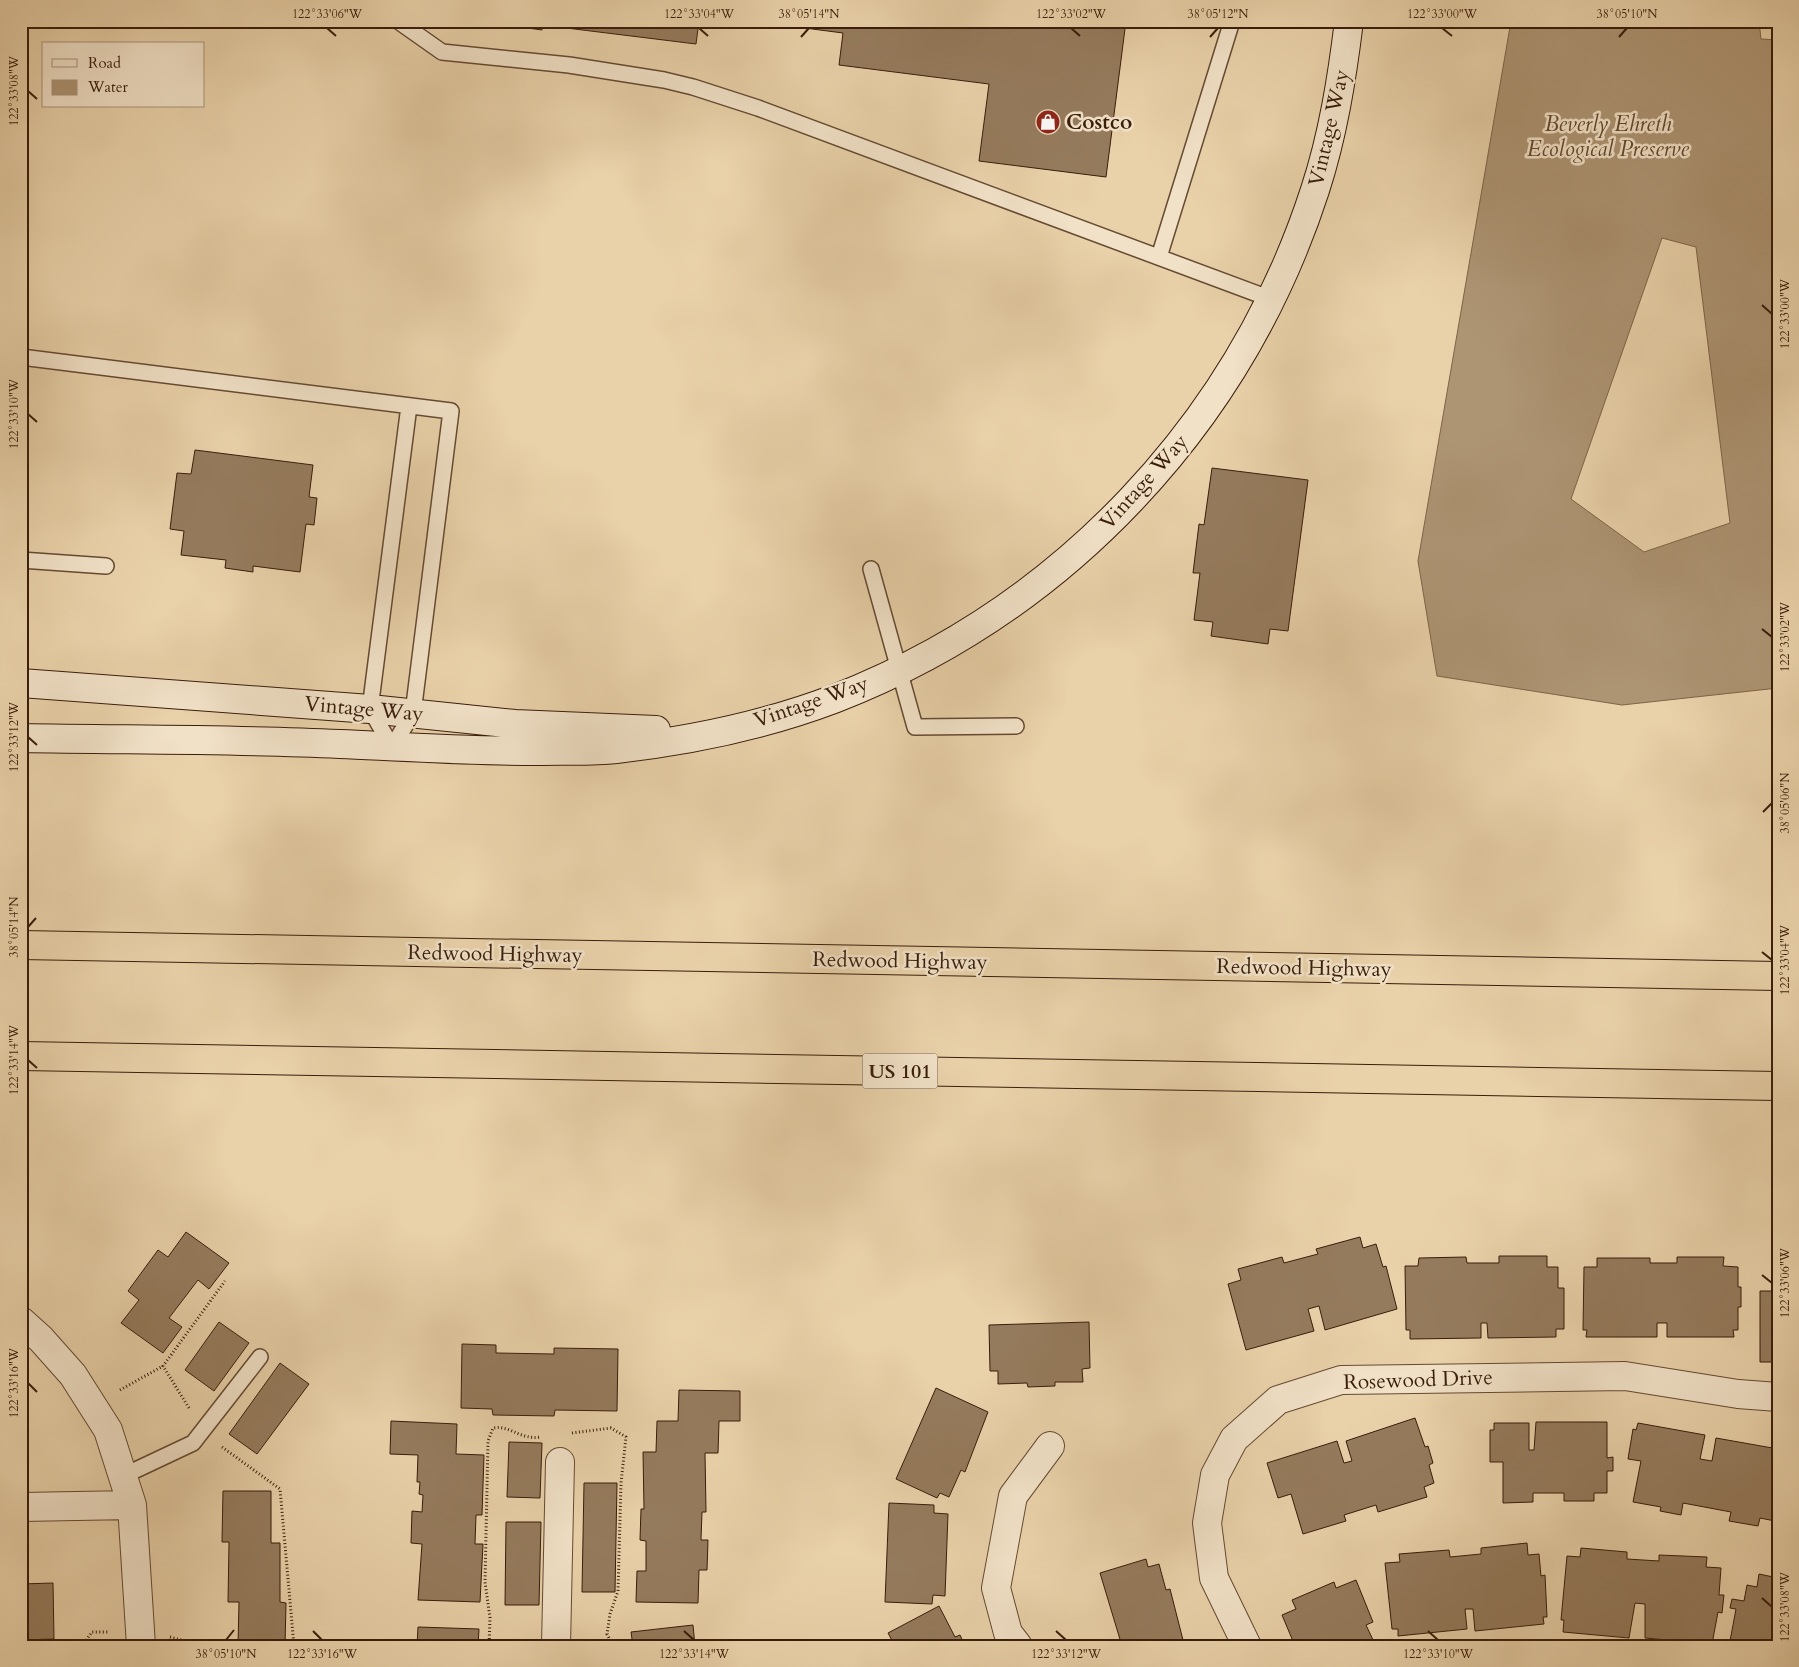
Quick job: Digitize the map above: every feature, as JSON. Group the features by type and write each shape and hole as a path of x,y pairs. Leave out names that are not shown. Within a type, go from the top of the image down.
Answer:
{"highway":[{"name":"Redwood Highway","path":"21,945 1778,976"},
{"name":"US 101","path":"21,1056 1778,1086"}],"street":[{"name":"Vintage Way","path":"21,738 301,742 465,751 610,750 708,733 775,717 832,699 899,670 951,643 1000,612 1053,573 1108,524 1154,476 1196,424 1236,362 1271,299 1296,242 1315,189 1332,129 1349,21"},
{"name":"Vintage Way","path":"21,683 370,709 515,724 708,733"},
{"path":"21,1321 41,1339 73,1375 108,1430 132,1505 141,1646"},
{"name":"Rosewood Drive","path":"1247,1646 1214,1578 1207,1523 1215,1475 1234,1439 1278,1400 1341,1380 1625,1376 1738,1394 1778,1397"},
{"path":"1018,1646 1008,1633 996,1588 1013,1496 1050,1446"},
{"path":"556,1646 560,1462"},
{"path":"21,1507 132,1505"}],"lane":[{"path":"398,21 442,52 569,65 693,87 758,108 1271,299"},
{"path":"1159,257 1232,21"},
{"path":"21,357 451,411 413,713 392,746 370,709 409,406"},
{"path":"21,560 106,566"},
{"path":"871,569 915,727 1016,726"},
{"path":"123,1476 194,1442 260,1357"}],"path":[{"path":"118,1391 163,1366 225,1281"},
{"path":"163,1366 203,1431"},
{"path":"222,1446 280,1489 294,1646"},
{"path":"181,1638 203,1646"}],"water":[{"name":"Beverly Ehreth Ecological Preserve","path":"1511,21 1759,21 1761,39 1778,40 1778,688 1622,705 1437,676 1418,561","holes":["1662,238 1696,247 1730,523 1644,552 1571,499"]}],"building":[{"path":"476,21 699,21 696,44 542,25 542,30"},
{"name":"Costco","path":"751,21 1126,21 1106,177 979,161 989,84 839,65 843,33"},
{"path":"195,450 313,465 309,497 317,498 314,525 306,524 300,572 253,566 253,572 225,568 226,560 181,555 184,531 170,529 177,473 191,474"},
{"path":"1212,468 1308,480 1288,631 1270,629 1268,644 1211,636 1213,622 1194,620 1200,573 1193,573 1199,524 1204,525"},
{"path":"186,1232 229,1263 209,1289 198,1280 169,1318 182,1327 163,1353 121,1323 139,1300 128,1291 158,1250 168,1257"},
{"path":"1360,1237 1363,1248 1376,1244 1383,1267 1386,1266 1397,1309 1325,1330 1319,1306 1308,1309 1314,1331 1246,1350 1228,1284 1241,1280 1238,1269 1282,1257 1284,1263 1318,1254 1316,1249"},
{"path":"1499,1256 1547,1256 1547,1267 1558,1267 1558,1288 1564,1288 1564,1329 1556,1329 1556,1337 1488,1338 1487,1323 1481,1323 1481,1338 1410,1339 1410,1330 1406,1330 1405,1266 1418,1266 1419,1258 1466,1257 1467,1263 1499,1263"},
{"path":"1677,1257 1724,1257 1723,1266 1738,1267 1741,1307 1738,1307 1738,1330 1733,1330 1734,1337 1667,1337 1667,1323 1657,1323 1657,1337 1586,1337 1587,1330 1583,1330 1584,1267 1597,1267 1597,1258 1650,1258 1650,1263 1677,1263"},
{"path":"1775,1281 1778,1281 1778,1362 1760,1362 1760,1291 1775,1291"},
{"path":"219,1322 249,1343 214,1391 185,1370"},
{"path":"1089,1322 1090,1368 1082,1369 1083,1382 1055,1382 1055,1386 1028,1387 1027,1383 998,1384 998,1371 990,1371 989,1325"},
{"path":"462,1344 496,1345 496,1353 554,1354 554,1348 618,1349 617,1411 555,1410 554,1416 493,1415 492,1409 461,1408"},
{"path":"280,1363 309,1384 257,1454 229,1434"},
{"path":"936,1388 988,1412 965,1472 961,1470 949,1497 940,1493 937,1498 896,1479"},
{"path":"679,1390 740,1391 740,1421 719,1421 718,1453 705,1453 706,1512 702,1512 701,1540 708,1540 707,1570 699,1570 698,1603 636,1602 637,1571 646,1571 646,1541 640,1540 641,1509 644,1509 643,1452 656,1452 657,1421 678,1421"},
{"path":"1415,1418 1425,1447 1428,1446 1433,1463 1429,1465 1434,1483 1424,1487 1427,1497 1378,1512 1376,1505 1344,1515 1346,1521 1303,1534 1291,1494 1278,1498 1267,1463 1337,1441 1344,1463 1352,1461 1346,1441"},
{"path":"391,1421 457,1424 456,1454 484,1455 482,1515 476,1515 475,1544 483,1544 480,1602 418,1600 422,1544 411,1543 412,1511 422,1512 423,1495 419,1494 420,1482 417,1482 418,1455 390,1454"},
{"path":"1536,1422 1607,1422 1607,1458 1613,1457 1613,1471 1607,1471 1607,1493 1594,1493 1594,1501 1564,1501 1564,1493 1533,1493 1533,1502 1503,1503 1503,1462 1490,1462 1490,1430 1494,1430 1494,1423 1529,1423 1529,1450 1534,1450"},
{"path":"1638,1423 1705,1435 1700,1459 1712,1461 1716,1438 1778,1449 1778,1503 1775,1521 1760,1518 1758,1526 1729,1521 1731,1512 1683,1503 1681,1515 1660,1511 1661,1507 1633,1502 1641,1461 1628,1459 1633,1429 1636,1430"},
{"path":"509,1442 542,1443 540,1498 507,1497"},
{"path":"21,1458 25,1458 25,1494 21,1494"},
{"path":"584,1483 617,1483 615,1592 582,1592"},
{"path":"223,1491 271,1491 271,1543 280,1543 280,1602 286,1603 285,1646 238,1646 239,1602 228,1602 229,1542 222,1542"},
{"path":"889,1503 934,1505 934,1513 948,1514 945,1596 933,1595 932,1604 885,1602"},
{"path":"506,1522 541,1522 539,1605 505,1605"},
{"path":"1527,1543 1528,1555 1539,1554 1541,1576 1545,1575 1547,1617 1543,1617 1544,1624 1475,1631 1473,1609 1465,1609 1467,1629 1398,1636 1398,1629 1392,1629 1385,1563 1400,1562 1399,1554 1449,1550 1450,1557 1481,1554 1481,1548"},
{"path":"1581,1548 1627,1552 1627,1559 1659,1561 1659,1555 1707,1557 1706,1567 1721,1568 1719,1595 1724,1595 1722,1613 1718,1612 1712,1644 1645,1638 1645,1604 1635,1603 1629,1638 1563,1632 1564,1620 1561,1620 1567,1556 1580,1557"},
{"path":"1146,1559 1148,1567 1159,1564 1166,1590 1170,1589 1183,1640 1169,1644 1169,1646 1122,1646 1100,1573"},
{"path":"1759,1574 1778,1578 1778,1646 1736,1646 1736,1642 1730,1641 1736,1609 1730,1608 1732,1599 1744,1601 1747,1585 1757,1587"},
{"path":"1356,1580 1373,1622 1366,1625 1374,1642 1370,1646 1295,1646 1282,1615 1296,1609 1292,1600 1334,1582 1336,1588"},
{"path":"53,1583 54,1639 21,1640 21,1584"},
{"path":"939,1606 955,1637 960,1635 965,1646 895,1646 888,1633"},
{"path":"693,1625 695,1646 633,1646 631,1632"},
{"path":"418,1627 479,1629 478,1646 417,1646"}],"place":[{"name":"Costco","path":"1048,122"}]}
